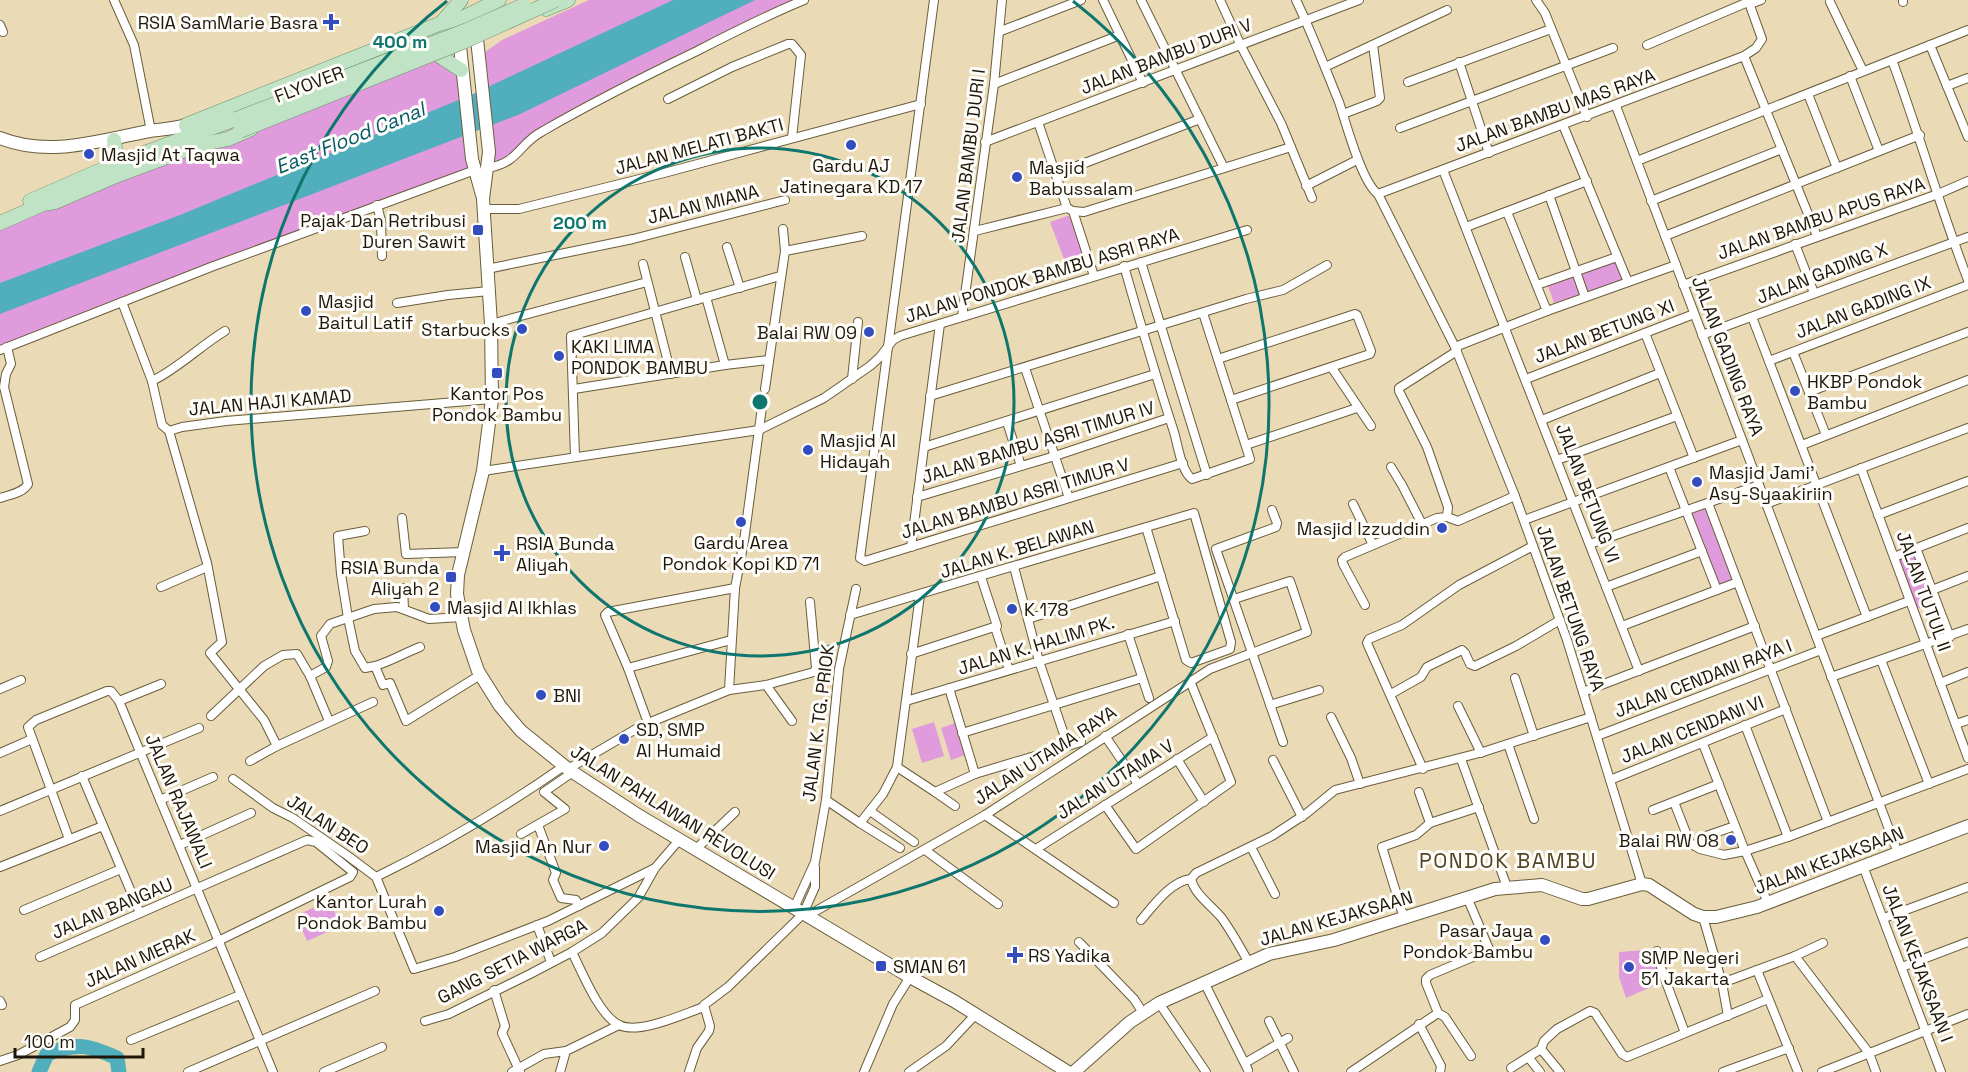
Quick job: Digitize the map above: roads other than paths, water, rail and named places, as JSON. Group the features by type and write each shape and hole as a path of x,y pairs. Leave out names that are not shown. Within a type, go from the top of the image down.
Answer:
{"main road":[{"path":"0,222 113,177 192,135 362,56 439,24 449,17 499,0"},
{"path":"518,0 517,4 521,13 531,16"},
{"name":"FLYOVER","path":"238,125 534,0"},
{"name":"FLYOVER","path":"238,125 462,42 556,0"},
{"path":"0,138 25,146 47,148 114,140 151,131 168,130 228,139 438,56 568,0"},
{"path":"468,10 491,33"},
{"name":"JALAN PAHLAWAN REVOLUSI","path":"468,10 477,39 489,152 483,204"},
{"name":"JALAN PAHLAWAN REVOLUSI","path":"468,10 460,46 473,164 483,204 489,291 492,399 483,471 458,575 457,588 464,630 480,675 500,706 521,731 569,769 638,815 976,1014 1068,1072"},
{"path":"362,56 408,45 413,60 407,67"},
{"path":"438,56 462,72"},
{"path":"0,213 117,163 192,135 238,125"},
{"path":"114,140 117,163"},
{"name":"JALAN KEJAKSAAN","path":"1703,917 1731,915 1768,903 1968,826"},
{"path":"1642,884 1649,885 1694,914 1703,917"},
{"name":"JALAN KEJAKSAAN","path":"1074,1072 1143,1013 1159,1003 1280,951 1334,940 1467,897 1508,887 1542,885 1588,899 1642,884"}],"street":[{"path":"114,0 134,45 151,131"},
{"path":"488,168 503,165 516,157 535,135 583,109 778,10 804,0"},
{"path":"887,346 934,0"},
{"name":"JALAN BAMBU DURI I","path":"962,316 994,84 1002,0"},
{"path":"1000,30 1080,0"},
{"path":"1104,0 1143,83"},
{"path":"1142,0 1224,168"},
{"path":"1220,0 1240,46 1281,123 1312,198"},
{"name":"JALAN BETUNG RAYA","path":"1296,0 1343,114 1357,160 1373,190 1378,194 1456,349 1515,496 1560,620 1642,884"},
{"name":"JALAN BAMBU DURI V","path":"985,142 1359,0"},
{"path":"1536,0 1542,6 1587,117"},
{"path":"1647,45 1748,2 1761,0"},
{"path":"1748,2 1762,39 1756,48 1744,56 1817,236"},
{"path":"1830,2 1863,71"},
{"path":"1325,67 1447,10"},
{"path":"1408,82 1551,29"},
{"path":"1636,161 1968,30"},
{"path":"994,84 1120,35"},
{"path":"668,99 732,67 792,44 801,55 792,138"},
{"path":"1343,114 1380,98 1373,45"},
{"path":"1930,45 1967,132"},
{"path":"1400,128 1613,48"},
{"name":"JALAN BAMBU MAS RAYA","path":"1378,194 1744,56"},
{"path":"1892,60 1920,135 1968,280"},
{"path":"1459,62 1489,153"},
{"path":"1850,76 1879,151"},
{"path":"1947,86 1968,78"},
{"path":"1808,94 1837,168"},
{"name":"JALAN MELATI BAKTI","path":"483,204 519,209 664,173 921,104"},
{"name":"JALAN GADING RAYA","path":"1616,106 1898,853"},
{"path":"1056,174 1200,119"},
{"path":"1038,122 1094,276"},
{"path":"1563,125 1628,282"},
{"path":"1665,236 1920,135"},
{"path":"975,231 1070,209 1084,212 1291,147"},
{"path":"1652,201 1782,149"},
{"path":"1306,186 1357,160"},
{"path":"0,498 26,488 27,480 4,387 6,374 11,364 3,348 211,267 377,206 473,164"},
{"name":"JALAN BETUNG VI","path":"1443,170 1639,671"},
{"path":"1466,227 1587,181"},
{"name":"JALAN BAMBU APUS RAYA","path":"1683,285 1938,194 1968,181"},
{"path":"1550,195 1585,297"},
{"name":"JALAN MIANA","path":"487,268 633,239 785,200"},
{"path":"377,206 381,221 381,256"},
{"path":"1507,212 1547,311"},
{"path":"765,389 784,251 783,229"},
{"name":"JALAN PONDOK BAMBU ASRI RAYA","path":"483,471 759,430 824,398 880,357 887,346 900,336 1246,230"},
{"path":"784,251 862,236"},
{"name":"JALAN GADING X","path":"1702,335 1968,237"},
{"path":"1795,244 1814,292"},
{"path":"728,247 740,288"},
{"path":"685,257 725,365"},
{"path":"1537,285 1617,257"},
{"path":"1141,262 1207,475"},
{"path":"644,264 671,374"},
{"path":"930,396 1283,290 1327,265"},
{"path":"1447,518 1448,507 1427,447 1399,388 1456,349 1547,311 1676,265"},
{"path":"1124,266 1183,463 1189,478 1194,479 1249,460 1203,313"},
{"path":"575,458 571,338 574,335 780,276"},
{"path":"490,324 647,282"},
{"name":"JALAN GADING IX","path":"1769,361 1968,285"},
{"path":"397,303 448,294 489,291"},
{"path":"122,302 152,381 162,425 169,431"},
{"path":"1218,358 1356,314 1371,352 1332,368 1231,400"},
{"name":"JALAN BETUNG XI","path":"1526,379 1694,314"},
{"path":"1752,317 1868,617"},
{"path":"852,379 858,322"},
{"path":"912,547 940,324"},
{"path":"152,381 172,371 202,345 225,331"},
{"path":"1809,392 1968,332"},
{"path":"1645,333 1694,458"},
{"name":"JALAN BAMBU ASRI TIMUR V","path":"887,346 859,554 865,561 1183,463"},
{"path":"1793,352 1826,435"},
{"path":"574,389 768,360"},
{"path":"1025,368 1069,498"},
{"path":"1332,368 1371,426"},
{"path":"1542,420 1660,373"},
{"path":"924,447 1155,374"},
{"path":"1802,445 1968,380"},
{"name":"JALAN HAJI KAMAD","path":"238,691 210,653 222,642 217,614 207,567 169,431 226,421 492,399"},
{"path":"729,690 730,640 735,588 744,541 762,407"},
{"path":"1246,445 1357,408"},
{"path":"1557,460 1677,416"},
{"name":"JALAN BAMBU ASRI TIMUR IV","path":"917,497 1055,456 1169,418"},
{"path":"1007,422 1021,466"},
{"path":"1766,504 1968,428"},
{"path":"1524,520 1742,440"},
{"path":"1391,467 1422,524"},
{"path":"1668,467 1717,590"},
{"name":"JALAN TUTUL II","path":"1861,468 1968,758"},
{"path":"1878,515 1968,481"},
{"path":"1590,544 1759,485"},
{"path":"1365,605 1342,560 1344,557 1437,518 1458,521 1515,496"},
{"path":"1708,503 1828,822"},
{"path":"1353,504 1373,545"},
{"path":"1272,510 1277,523 1276,527 1216,549 1283,741"},
{"name":"JALAN K. BELAWAN","path":"850,615 1194,513 1231,642 1230,649 1188,662 1175,621"},
{"path":"402,518 406,554 464,552"},
{"path":"1146,527 1175,621"},
{"path":"1894,557 1968,528"},
{"path":"365,531 338,536 340,574 356,651 365,668 391,662 403,653 420,647"},
{"path":"1423,769 1391,694 1368,648 1368,641 1411,619 1477,574 1533,546"},
{"path":"1916,548 1950,637"},
{"path":"1606,587 1702,551"},
{"path":"161,587 207,567"},
{"path":"1014,567 1039,661 1068,746"},
{"path":"1028,619 1161,576"},
{"path":"1932,590 1968,576"},
{"path":"981,577 1009,670"},
{"name":"JALAN UTAMA RAYA","path":"801,913 845,893 985,815 1190,681 1222,663 1306,633 1304,620 1291,582 1288,580 1234,599"},
{"path":"1622,626 1738,582"},
{"path":"403,588 404,609"},
{"path":"648,723 628,668 604,615 608,612 735,588"},
{"name":"JALAN K. TG. PRIOK","path":"801,913 815,887 814,862 826,800 839,669 856,589"},
{"path":"860,823 883,794 897,767 920,595"},
{"path":"521,834 565,809 544,792 569,769 648,723 729,690 766,685 816,670 810,602"},
{"path":"1816,636 1910,602"},
{"path":"310,676 326,667 328,662 321,636 330,624 374,609 397,607 424,618 462,617"},
{"path":"1391,694 1423,675 1430,665 1462,651 1470,664 1475,666 1516,646 1560,620"},
{"name":"JALAN K. HALIM PK.","path":"906,701 1175,621"},
{"path":"1583,692 1755,626"},
{"path":"911,654 996,627"},
{"path":"1831,677 1968,629"},
{"path":"1128,634 1149,698"},
{"path":"628,668 730,640"},
{"name":"JALAN CENDANI RAYA I","path":"1597,736 1821,650"},
{"path":"211,716 264,666 283,655 297,654 310,676 329,721"},
{"path":"1881,660 1929,784"},
{"path":"375,666 383,685 390,683 406,721 480,675"},
{"path":"1940,683 1968,672"},
{"path":"962,733 1142,678"},
{"path":"1515,678 1534,736"},
{"path":"0,689 21,680"},
{"path":"1105,805 1136,849 1231,782 1190,681"},
{"path":"69,839 28,727 36,720 107,691 113,692 119,701 161,684"},
{"path":"766,685 792,721"},
{"path":"949,688 975,774"},
{"path":"1270,705 1319,690"},
{"path":"238,691 264,720 277,746"},
{"name":"JALAN RAJAWALI","path":"119,701 273,1072"},
{"path":"250,760 373,702"},
{"path":"1458,706 1481,753"},
{"name":"JALAN CENDANI VI","path":"1610,780 1786,709"},
{"path":"1330,717 1351,758 1360,784"},
{"path":"1142,920 1176,885 1272,836 1302,817 1335,790 1461,759 1591,717"},
{"path":"1956,724 1968,720"},
{"path":"1745,725 1788,837"},
{"path":"0,811 199,728"},
{"path":"1105,736 1138,784"},
{"name":"JALAN UTAMA V","path":"1036,849 1213,737"},
{"path":"0,753 32,739"},
{"path":"934,791 975,774 1081,741"},
{"path":"1508,744 1534,819"},
{"path":"1702,744 1768,903"},
{"path":"1177,759 1204,802"},
{"path":"1461,759 1508,887"},
{"path":"1273,760 1302,817"},
{"path":"897,767 955,806"},
{"name":"JALAN BEO","path":"233,779 376,877 419,856 569,769"},
{"path":"1674,802 1690,843 1713,854 1724,855 1745,851 1788,837 1968,769"},
{"path":"82,776 140,913"},
{"path":"160,800 213,777"},
{"path":"1653,810 1719,784"},
{"path":"1419,792 1430,823"},
{"path":"826,800 900,848"},
{"path":"1404,918 1382,847 1416,836 1430,823 1479,807"},
{"path":"870,811 914,842"},
{"path":"696,849 735,812"},
{"path":"180,845 251,813"},
{"path":"985,815 1114,903"},
{"path":"538,825 556,873 553,880 561,898 576,900 579,906"},
{"path":"0,867 103,826"},
{"path":"1695,846 1703,837 1735,826"},
{"name":"GANG SETIA WARGA","path":"425,1021 449,1014 572,952 602,933 638,898 655,868 680,839"},
{"name":"JALAN BEO","path":"218,942 352,875 351,869 316,842 307,840"},
{"name":"JALAN BANGAU","path":"40,957 307,840"},
{"path":"1251,847 1275,894"},
{"path":"924,850 998,904"},
{"name":"JALAN KEJAKSAAN I","path":"1863,866 1941,1072"},
{"name":"GANG SETIA WARGA","path":"376,877 414,968 455,957 537,925 655,868"},
{"path":"24,910 121,869"},
{"path":"1191,879 1193,887 1219,915 1236,939 1249,963"},
{"path":"1884,918 1968,887"},
{"path":"1467,897 1489,948 1430,975 1426,982 1438,1013 1445,1017 1471,1056"},
{"path":"572,952 597,1000 612,1020 628,1028 644,1026 704,1007 728,987 801,913"},
{"path":"1703,917 1722,983 1728,1016"},
{"path":"537,925 551,962"},
{"name":"JALAN MERAK","path":"0,1061 18,1055 70,1027 75,1020 75,1005 218,942"},
{"path":"1079,942 1134,999 1143,1013"},
{"path":"1902,967 1968,942"},
{"path":"1722,983 1823,943"},
{"path":"1657,951 1685,1033"},
{"path":"1795,956 1869,1053 1876,1072"},
{"path":"1757,970 1798,1072"},
{"path":"864,1072 893,1004 910,977"},
{"path":"1205,984 1247,1066 1288,1038"},
{"path":"494,990 505,1026 502,1033 517,1071 544,1054 566,1051 619,1025"},
{"path":"188,1072 375,992"},
{"path":"130,1040 240,995"},
{"path":"1511,1068 1541,1049 1550,1034 1590,1011 1595,1013 1622,1054 1627,1057 1768,999"},
{"path":"1159,1003 1206,1072"},
{"path":"689,1072 697,1048 710,1031 704,1007"},
{"path":"1351,1072 1438,1013"},
{"path":"909,1072 946,1046 976,1014"},
{"path":"1822,1072 1968,1014"},
{"path":"1269,1021 1294,1072"},
{"path":"1419,1024 1441,1066 1440,1072"},
{"path":"324,1072 382,1047"},
{"path":"1723,1072 1742,1069 1789,1048"},
{"path":"1541,1049 1560,1072"},
{"path":"560,1072 566,1051"},
{"path":"1529,1058 1540,1072"}],"water":[{"path":"673,0 755,0 518,115 0,314 0,283 180,215 473,94"}],"waterway":[{"path":"39,1072 47,1054 75,1047 98,1050 117,1058 119,1072"}],"tunnel":[{"path":"762,407 765,389"}],"place":[{"name":"RSIA SamMarie Basra","path":"331,22"},
{"name":"Gardu AJ Jatinegara KD 17","path":"851,145"},
{"name":"Masjid At Taqwa","path":"89,154"},
{"name":"Masjid Babussalam","path":"1017,177"},
{"name":"Pajak Dan Retribusi Duren Sawit","path":"478,230"},
{"name":"Masjid Baitul Latif","path":"306,311"},
{"name":"Starbucks","path":"522,329"},
{"name":"Balai RW 09","path":"869,332"},
{"name":"KAKI LIMA PONDOK BAMBU","path":"559,356"},
{"name":"Kantor Pos Pondok Bambu","path":"497,373"},
{"name":"HKBP Pondok Bambu","path":"1795,391"},
{"name":"Masjid Al Hidayah","path":"808,450"},
{"name":"Masjid Jami' Asy-Syaakiriin","path":"1697,482"},
{"name":"Gardu Area Pondok Kopi KD 71","path":"741,522"},
{"name":"Masjid Izzuddin","path":"1442,528"},
{"name":"RSIA Bunda Aliyah","path":"502,553"},
{"name":"RSIA Bunda Aliyah 2","path":"451,577"},
{"name":"Masjid Al Ikhlas","path":"435,607"},
{"name":"K 178","path":"1012,609"},
{"name":"BNI","path":"541,695"},
{"name":"SD, SMP Al Humaid","path":"624,739"},
{"name":"Balai RW 08","path":"1731,840"},
{"name":"Masjid An Nur","path":"604,846"},
{"name":"Kantor Lurah Pondok Bambu","path":"439,911"},
{"name":"Pasar Jaya Pondok Bambu","path":"1545,940"},
{"name":"RS Yadika","path":"1015,955"},
{"name":"SMAN 61","path":"881,966"},
{"name":"SMP Negeri 51 Jakarta","path":"1629,967"}],"district":[{"name":"PONDOK BAMBU","path":"1508,860"}],"water label":[{"name":"East Flood Canal","path":"350,138"}]}
